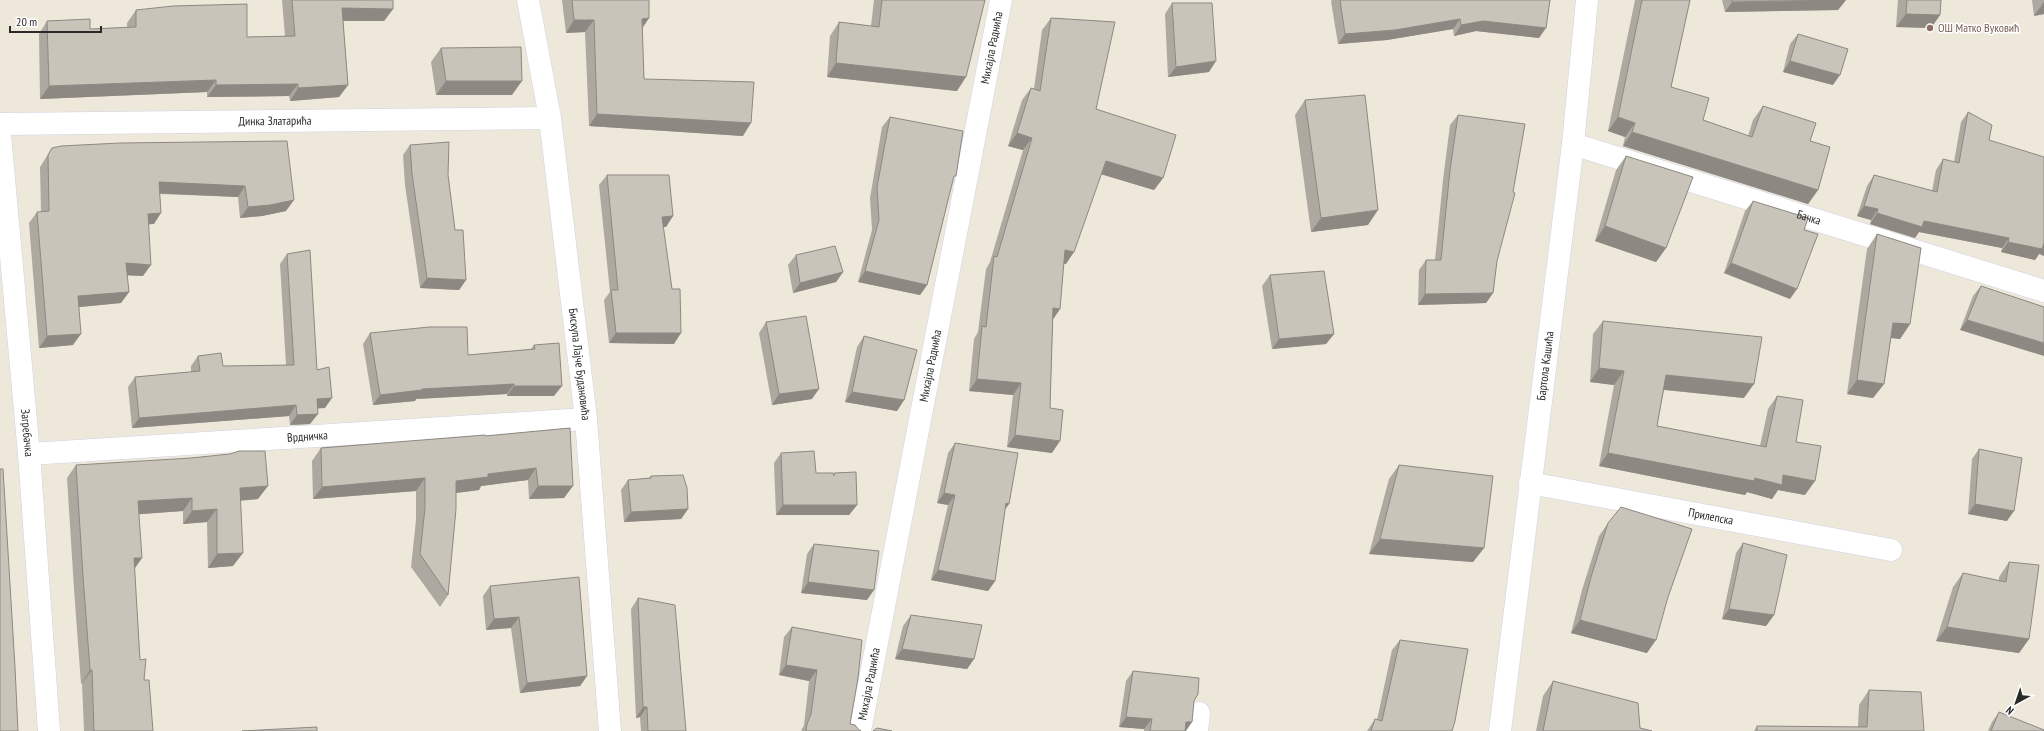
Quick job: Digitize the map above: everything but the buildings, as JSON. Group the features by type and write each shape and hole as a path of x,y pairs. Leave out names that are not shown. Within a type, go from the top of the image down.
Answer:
{"street":[{"name":"Бискупа Лајче Будановића","path":"528,0 550,118 586,419 610,731"},
{"name":"Михајла Раднића","path":"860,731 1001,0"},
{"name":"Бартола Кашића","path":"1500,731 1573,144 1587,0"},
{"name":"Динка Златарића","path":"0,124 550,118"},
{"name":"Загребачка","path":"0,135 29,454 49,731"},
{"name":"Бачка","path":"1573,144 2044,291"},
{"name":"Врдничка","path":"29,454 586,419"},
{"name":"Прилепска","path":"1530,483 1891,550"}],"place":[{"name":"ОШ Матко Вуковић","path":"1930,28"}]}
